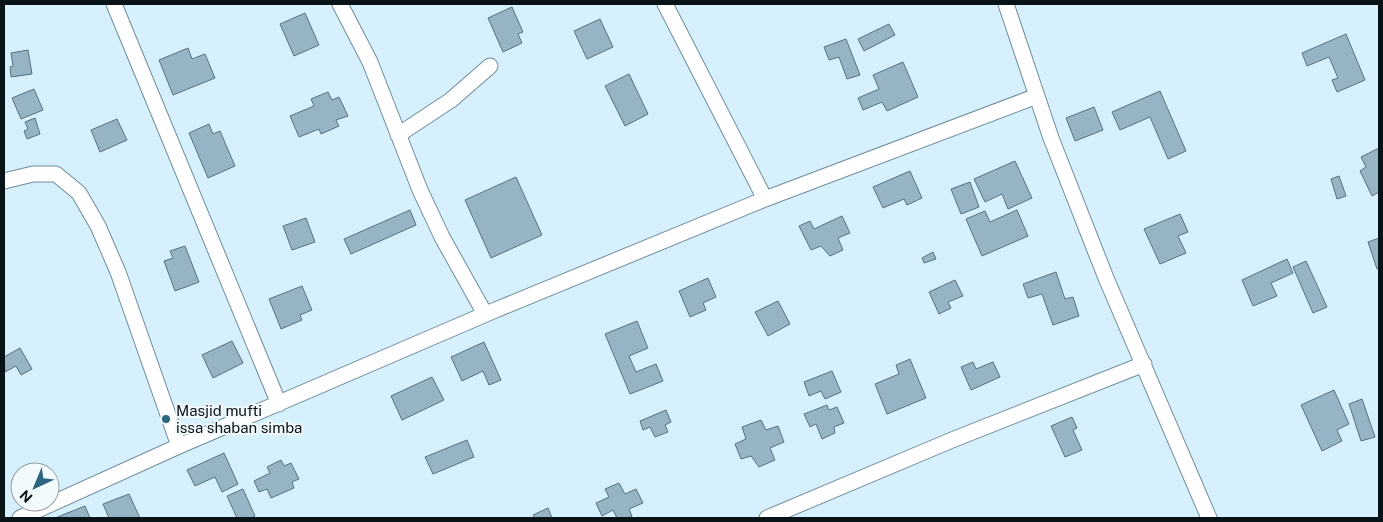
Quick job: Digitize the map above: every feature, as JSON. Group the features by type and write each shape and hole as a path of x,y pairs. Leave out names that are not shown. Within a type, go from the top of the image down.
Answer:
{"street":[{"path":"114,4 278,404"},
{"path":"340,4 370,62 420,190 442,237 485,314"},
{"path":"665,4 765,199"},
{"path":"1006,4 1051,138 1100,260 1209,518"},
{"path":"398,135 451,100 490,66"},
{"path":"20,518 179,446 485,314 765,199 1037,96"},
{"path":"4,181 33,174 56,174 79,193 98,226 118,272 179,446"},
{"path":"767,518 952,440 1144,364"}],"building":[{"path":"512,7 523,32 518,34 522,43 503,52 488,18"},
{"path":"305,13 319,45 294,56 280,24"},
{"path":"600,19 613,47 587,59 574,31"},
{"path":"889,24 895,35 864,51 858,39"},
{"path":"1346,34 1365,80 1337,92 1332,80 1338,78 1329,57 1307,66 1302,53"},
{"path":"846,39 860,75 847,79 839,57 829,60 824,47"},
{"path":"188,48 192,59 205,54 215,78 173,95 159,60"},
{"path":"28,50 32,74 11,77 10,67 13,66 11,53"},
{"path":"903,62 918,97 887,111 882,102 863,110 858,98 879,89 873,75"},
{"path":"629,74 648,114 625,126 605,86"},
{"path":"34,89 43,110 21,119 12,98"},
{"path":"1160,91 1186,151 1168,159 1150,117 1120,130 1112,112"},
{"path":"328,92 332,100 339,97 348,116 336,120 339,126 321,134 319,129 299,137 290,116 314,106 311,99"},
{"path":"1094,107 1103,130 1075,141 1066,118"},
{"path":"35,118 40,134 27,139 24,131 28,129 25,122"},
{"path":"117,119 127,140 100,152 91,130"},
{"path":"209,124 213,134 220,131 235,166 208,178 189,133"},
{"path":"1379,148 1379,192 1372,196 1360,171 1366,167 1361,157"},
{"path":"1015,161 1032,198 1008,209 1002,194 985,202 974,179"},
{"path":"910,171 922,198 907,205 904,199 883,208 873,187"},
{"path":"1339,176 1346,196 1337,199 1331,179"},
{"path":"516,177 542,235 491,258 465,200"},
{"path":"970,182 979,207 961,214 951,189"},
{"path":"410,210 416,225 351,254 344,239"},
{"path":"1017,210 1028,236 982,256 966,219 985,211 990,222"},
{"path":"1180,214 1188,232 1178,236 1186,253 1160,264 1144,229"},
{"path":"842,216 850,233 838,238 843,250 830,256 821,246 811,250 799,226 810,221 814,229"},
{"path":"306,218 315,242 292,250 283,226"},
{"path":"1379,238 1379,269 1377,269 1368,242"},
{"path":"185,246 199,282 175,291 164,261 173,258 170,251"},
{"path":"933,252 936,259 924,263 922,258"},
{"path":"1287,259 1293,273 1271,283 1277,296 1253,306 1242,280"},
{"path":"1306,261 1327,307 1313,313 1293,267"},
{"path":"1056,272 1065,299 1073,297 1079,316 1053,325 1042,294 1028,298 1023,284"},
{"path":"708,278 716,297 703,303 706,310 690,317 679,291"},
{"path":"955,280 963,296 948,302 951,308 939,314 929,292"},
{"path":"302,286 312,310 300,315 302,320 281,329 269,299"},
{"path":"778,301 790,324 768,336 755,312"},
{"path":"637,321 648,348 629,356 636,372 656,364 663,381 630,394 605,334"},
{"path":"232,341 243,363 213,378 202,355"},
{"path":"484,342 501,380 489,385 483,371 462,381 451,357"},
{"path":"20,348 32,369 21,375 16,366 5,372 4,357"},
{"path":"910,359 926,398 887,414 875,384 899,374 896,365"},
{"path":"973,362 976,369 993,362 1000,377 971,390 961,367"},
{"path":"832,371 841,392 825,399 821,391 809,396 804,382"},
{"path":"432,377 444,400 402,420 391,396"},
{"path":"1334,390 1349,424 1337,430 1342,441 1322,451 1301,405"},
{"path":"1362,399 1375,437 1361,441 1349,404"},
{"path":"827,405 829,410 837,407 844,423 834,427 835,433 822,439 816,424 810,427 804,414"},
{"path":"666,410 671,422 665,425 668,432 655,437 650,427 643,430 640,421"},
{"path":"1072,417 1077,428 1073,430 1082,450 1065,457 1051,426"},
{"path":"761,420 766,430 778,426 784,442 770,448 775,460 759,467 751,456 741,459 735,444 746,439 742,427"},
{"path":"467,440 474,457 433,474 425,457"},
{"path":"224,453 238,484 222,492 215,477 195,486 187,470"},
{"path":"281,460 284,466 291,463 299,479 292,482 294,488 271,498 267,489 259,492 254,481 270,473 267,467"},
{"path":"619,483 625,494 636,489 643,503 629,509 632,516 628,518 617,518 613,510 602,516 596,503 609,497 605,489"},
{"path":"243,489 255,516 251,518 237,518 227,496"},
{"path":"129,494 140,518 109,518 103,504"},
{"path":"85,506 90,518 55,518"},
{"path":"548,508 552,518 535,518 533,515"}],"place":[{"name":"Masjid mufti issa shaban simba","path":"166,419"}]}
